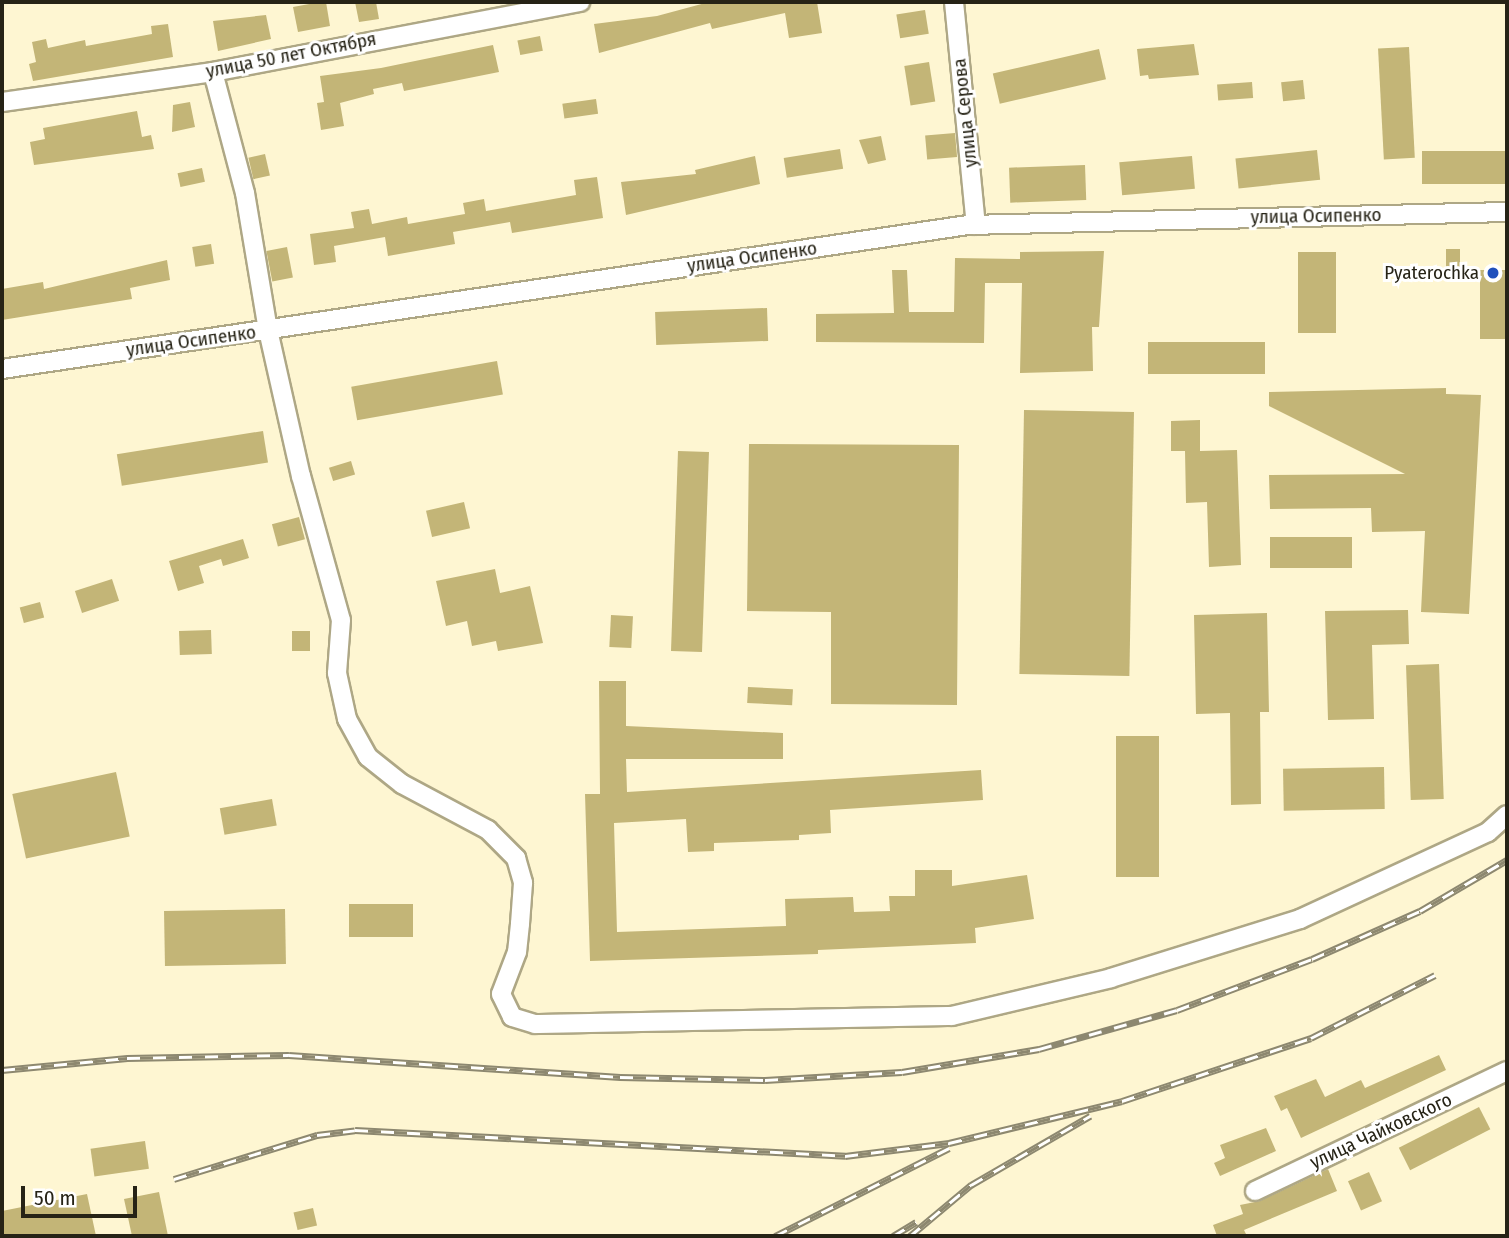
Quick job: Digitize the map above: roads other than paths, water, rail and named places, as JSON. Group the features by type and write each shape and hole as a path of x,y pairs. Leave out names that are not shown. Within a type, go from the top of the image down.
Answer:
{"street":[{"name":"улица 50 лет Октября","path":"2,102 213,72 580,2"},
{"name":"улица Серова","path":"954,2 976,225"},
{"path":"213,72 245,193 268,330 301,476 341,620 337,673 347,719 368,757 402,784 488,830 516,858 523,883 519,938 501,994 512,1017 536,1024 952,1016 1111,978 1300,919 1488,832 1507,815"},
{"name":"улица Осипенко","path":"2,369 976,225 1507,212"},
{"name":"улица Чайковского","path":"1255,1191 1507,1071"}],"railway":[{"path":"2,1070 127,1058 289,1055 620,1077 765,1080 902,1072 1039,1049 1177,1010 1312,959 1420,911 1507,860"},
{"path":"174,1179 317,1135 355,1130 845,1156 949,1143 1122,1101 1311,1038 1435,975"},
{"path":"910,1236 971,1185 1090,1116"},
{"path":"775,1236 949,1148"},
{"path":"893,1236 916,1222"}],"place":[{"name":"Pyaterochka","path":"1493,273"}]}
